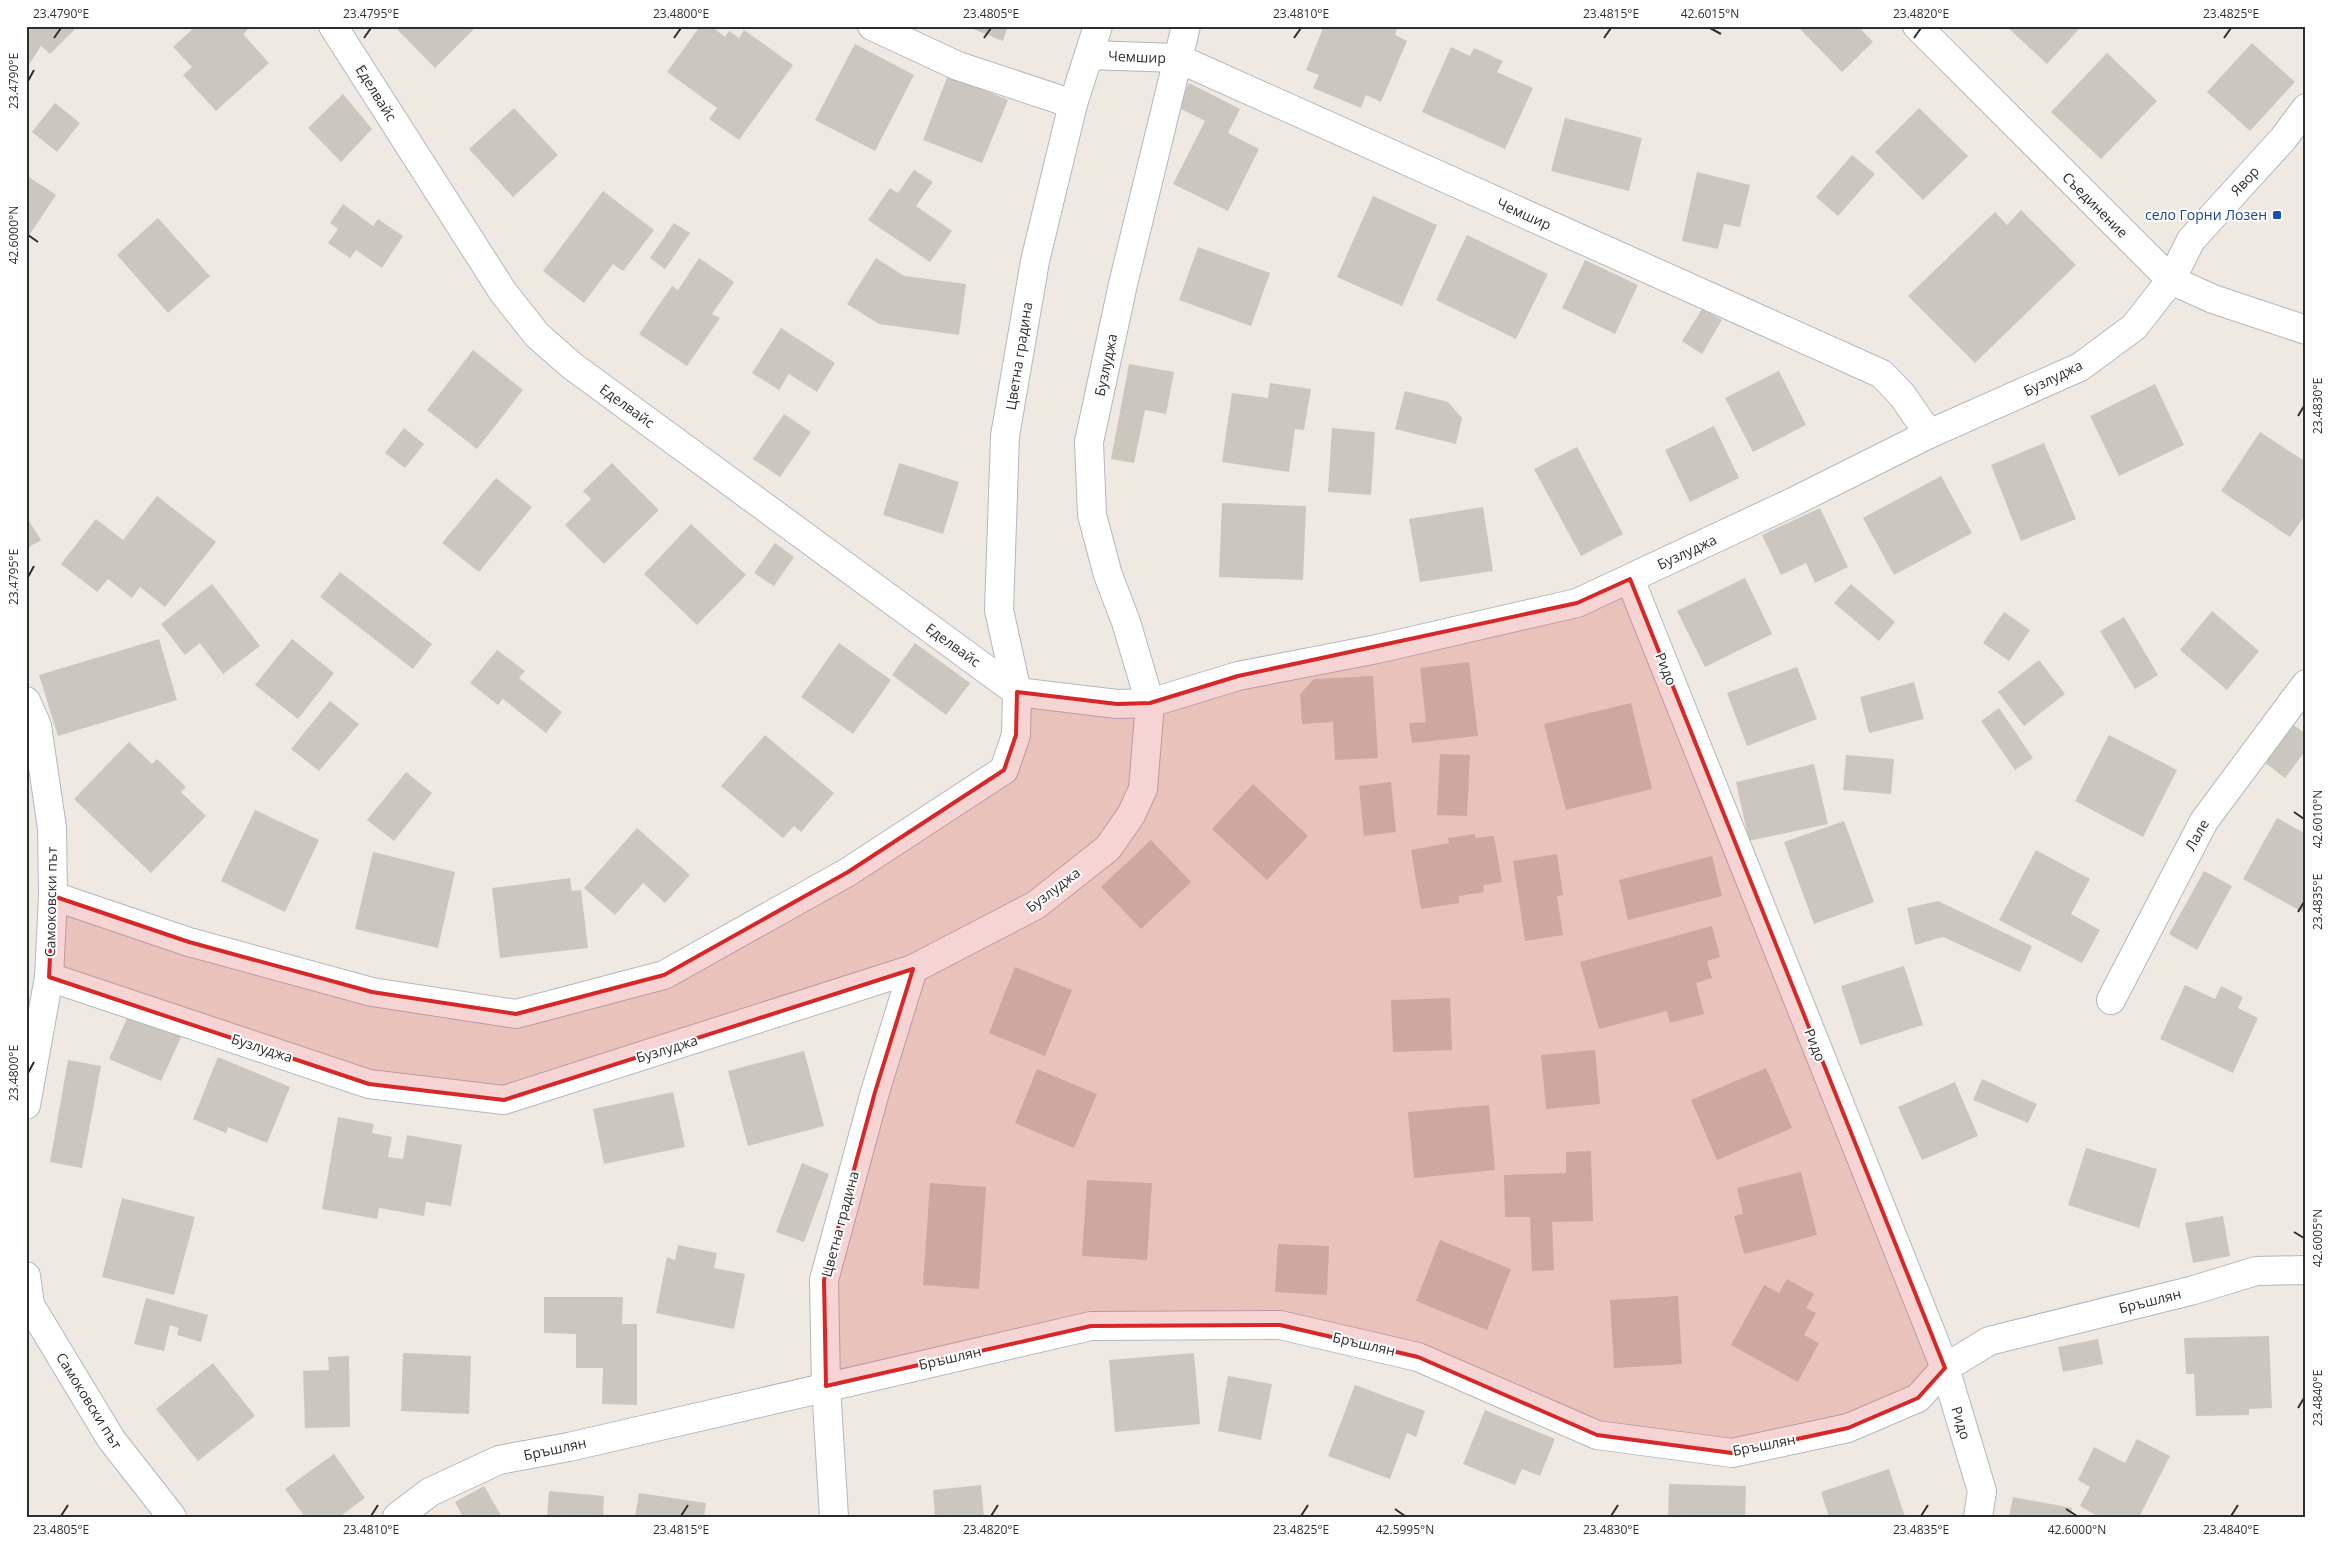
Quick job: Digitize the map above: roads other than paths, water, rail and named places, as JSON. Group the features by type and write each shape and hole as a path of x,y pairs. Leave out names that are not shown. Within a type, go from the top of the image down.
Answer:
{"street":[{"name":"Еделвайс","path":"333,26 503,292 537,335 571,365 1017,692"},
{"path":"872,26 958,66 1073,104"},
{"name":"Цветна градина","path":"1017,692 1000,610 1005,436 1035,261 1073,104 1098,26"},
{"name":"Бузлуджа","path":"49,978 369,1084 504,1100 791,1010 913,969 1036,906 1108,848 1131,815 1143,789 1150,703 1126,622 1108,575 1092,515 1090,442 1123,284 1186,26"},
{"name":"Съединение","path":"1917,26 2171,280 2213,299 2306,330"},
{"name":"Чемшир","path":"1089,56 1177,58 1882,374 1902,395 1929,434"},
{"name":"Явор","path":"2171,280 2191,240 2283,139 2306,108"},
{"name":"Бузлуджа","path":"1017,692 1117,704 1150,703 1238,676 1377,649 1577,603 1795,501 1929,434 2080,367 2134,327 2171,280"},
{"name":"Ридо","path":"1630,579 1945,1368 1982,1491 1978,1517"},
{"name":"Лале","path":"2111,1000 2204,821 2306,684"},
{"path":"53,896 189,942 372,992 516,1014 664,975 856,866 1004,770 1016,735 1017,692"},
{"name":"Самоковски път","path":"26,702 37,726 52,828 53,896 49,978 26,1104"},
{"name":"Цветна градина","path":"834,1517 826,1386 824,1280 874,1092 913,969"},
{"name":"Бръшлян","path":"397,1517 430,1492 499,1460 569,1447 1090,1326 1280,1325 1418,1357 1597,1435 1732,1453 1848,1428 1918,1398 1945,1368 1989,1341 2194,1290 2256,1272 2306,1270"},
{"name":"Самоковски път","path":"26,1276 30,1305 111,1439 172,1517"}],"place":[{"name":"село Горни Лозен","path":"2277,215"}]}
